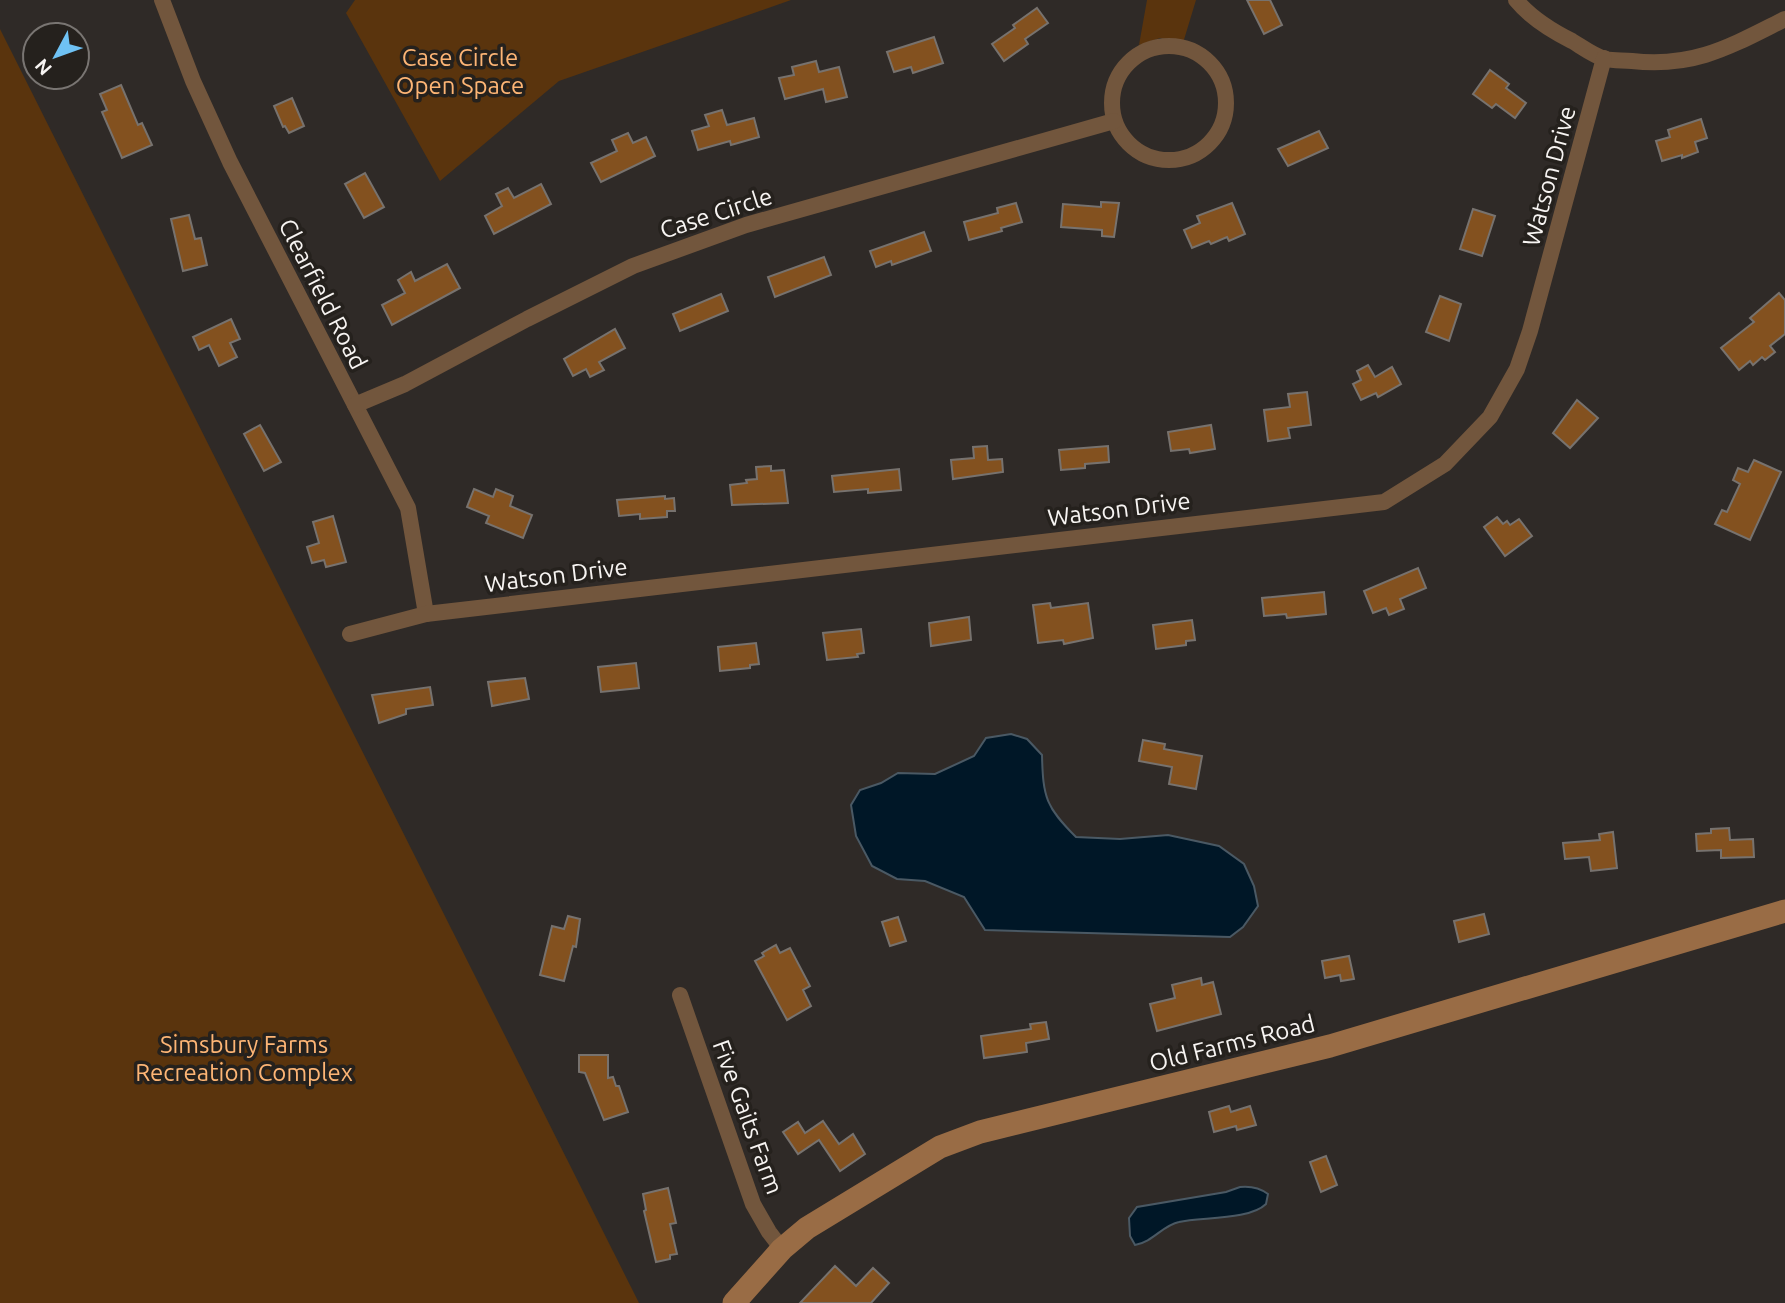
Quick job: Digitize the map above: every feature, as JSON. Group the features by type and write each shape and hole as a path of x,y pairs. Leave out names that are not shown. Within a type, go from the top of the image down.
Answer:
{"street":[{"name":"Clearfield Road","path":"162,0 193,80 230,162 408,509 426,614"},
{"path":"1516,0 1557,34 1604,58 1643,62 1681,62 1727,48 1785,19"},
{"path":"1168,45 1188,48 1205,58 1218,72 1226,90 1227,110 1221,129 1210,144 1194,156 1175,161 1156,160 1138,152 1123,138 1114,121 1111,103 1114,85 1122,69 1151,48 1168,45"},
{"name":"Watson Drive","path":"350,634 426,614 1384,502 1446,464 1490,417 1517,369 1530,331 1604,58"},
{"name":"Case Circle","path":"355,405 405,384 527,318 633,266 746,225 1114,121"},
{"name":"Old Farms Road","path":"734,1303 782,1249 807,1228 940,1147 980,1132 1330,1046 1785,911"},
{"name":"Five Gaits Farm","path":"680,995 753,1204 782,1249"}],"green space":[{"name":"Case Circle Open Space","path":"355,0 791,0 559,81 440,181 346,13"},
{"path":"1147,0 1196,0 1183,43 1160,38 1139,45"},
{"name":"Simsbury Farms Recreation Complex","path":"0,29 21,71 21,91 31,91 639,1303 0,1303"}],"water":[{"path":"1011,734 1027,739 1042,755 1048,801 1058,818 1076,837 1120,839 1168,835 1219,846 1244,864 1254,886 1258,906 1243,927 1230,937 985,930 964,897 925,881 897,879 872,866 856,836 851,805 860,790 881,783 898,773 935,774 974,756 986,738"},
{"path":"1240,1187 1265,1192 1268,1194 1266,1204 1249,1213 1173,1224 1147,1241 1135,1245 1130,1236 1129,1218 1137,1207 1226,1192"}],"building":[{"path":"1247,0 1270,0 1282,25 1264,34"},
{"path":"1037,8 1048,23 1025,39 1028,44 1004,61 992,44"},
{"path":"934,37 943,63 913,73 911,67 894,72 887,52"},
{"path":"816,61 819,72 839,67 847,97 826,102 823,89 785,99 779,78 794,75 792,67"},
{"path":"1490,70 1509,84 1506,88 1526,103 1515,118 1496,104 1492,108 1473,94"},
{"path":"121,85 138,125 142,123 152,145 122,158 102,112 107,110 100,94"},
{"path":"292,98 304,126 289,133 285,126 283,127 274,106"},
{"path":"722,110 727,125 754,118 759,137 731,145 730,141 698,150 692,131 709,126 705,115"},
{"path":"1701,119 1707,138 1695,142 1698,152 1662,161 1656,141 1670,137 1668,130"},
{"path":"1319,131 1328,148 1288,166 1278,149"},
{"path":"628,133 633,143 646,137 655,156 601,182 591,163 617,151 612,140"},
{"path":"365,173 384,207 364,218 345,184"},
{"path":"541,184 551,204 494,234 485,216 502,206 496,194 508,188 514,198"},
{"path":"1101,202 1119,203 1114,237 1102,236 1102,230 1061,227 1063,204 1101,207"},
{"path":"1016,203 1022,222 969,240 964,222 998,213 997,208"},
{"path":"1232,203 1245,234 1229,241 1227,237 1192,248 1184,230 1200,223 1197,216"},
{"path":"1473,209 1495,216 1482,256 1460,249"},
{"path":"189,215 195,239 201,238 207,265 183,271 171,219"},
{"path":"924,232 931,251 892,265 891,261 876,267 870,251"},
{"path":"824,257 831,275 775,297 768,277"},
{"path":"447,264 460,288 392,325 382,305 405,293 398,280 411,272 415,281"},
{"path":"1779,293 1785,300 1785,334 1770,346 1775,352 1765,360 1762,357 1753,365 1750,361 1739,370 1721,348 1754,322 1750,318"},
{"path":"721,294 728,311 680,331 673,314"},
{"path":"1440,296 1461,304 1449,341 1426,332"},
{"path":"231,319 240,339 230,343 237,357 219,366 209,345 199,350 193,337"},
{"path":"615,329 625,348 599,362 604,370 590,377 586,369 573,376 564,359"},
{"path":"1368,365 1375,377 1392,367 1401,384 1378,397 1376,393 1361,400 1353,384 1361,380 1357,371"},
{"path":"1307,392 1311,425 1288,428 1290,438 1268,441 1264,410 1290,407 1288,394"},
{"path":"1577,400 1598,418 1570,448 1553,433"},
{"path":"260,425 281,462 264,471 244,434"},
{"path":"1211,425 1215,449 1190,453 1189,449 1171,451 1168,432"},
{"path":"987,446 988,460 1002,459 1003,472 953,479 951,460 974,458 973,447"},
{"path":"1108,446 1109,462 1061,470 1059,450"},
{"path":"1754,460 1781,472 1750,540 1715,524 1722,510 1727,512 1740,484 1733,480 1738,468 1748,472"},
{"path":"771,466 771,471 784,470 788,503 732,505 730,485 757,479 756,467"},
{"path":"899,469 901,490 834,492 832,476"},
{"path":"474,489 493,497 496,489 513,496 510,506 532,515 523,538 486,523 489,516 467,507"},
{"path":"665,496 665,499 674,498 675,511 667,511 667,517 640,519 640,514 619,516 617,500"},
{"path":"333,516 346,562 326,567 324,560 312,563 307,547 319,543 313,522"},
{"path":"1497,517 1503,524 1507,521 1510,525 1519,519 1532,536 1505,556 1484,527"},
{"path":"1418,568 1426,588 1400,599 1404,609 1389,615 1386,608 1373,613 1364,591"},
{"path":"1324,592 1326,614 1287,618 1286,614 1264,616 1262,598"},
{"path":"1050,603 1051,608 1088,603 1093,638 1064,644 1063,640 1038,643 1033,605"},
{"path":"969,617 971,640 931,646 929,623"},
{"path":"1192,620 1195,640 1186,641 1186,645 1156,649 1153,625"},
{"path":"861,629 864,653 857,654 858,657 827,660 823,633"},
{"path":"756,643 759,664 750,665 750,668 720,671 718,647"},
{"path":"636,663 639,688 601,692 598,667"},
{"path":"525,678 529,699 492,706 488,682"},
{"path":"430,687 433,705 406,709 406,714 379,723 372,695"},
{"path":"1143,740 1165,744 1164,749 1202,756 1196,789 1169,784 1172,767 1139,761"},
{"path":"1729,828 1730,840 1753,839 1754,857 1721,858 1721,850 1697,851 1696,834 1711,833 1711,829"},
{"path":"1613,832 1617,868 1591,871 1589,857 1565,859 1563,843 1600,840 1599,834"},
{"path":"1484,914 1489,934 1459,942 1454,921"},
{"path":"568,916 580,919 576,947 573,946 564,981 540,975 552,926 564,929"},
{"path":"898,917 906,941 890,946 882,922"},
{"path":"776,945 780,953 790,948 810,986 803,990 811,1006 787,1020 755,961 764,956 762,953"},
{"path":"1349,956 1354,979 1341,981 1340,975 1325,978 1322,961"},
{"path":"1201,978 1202,985 1213,982 1221,1014 1157,1031 1150,1004 1175,998 1172,985"},
{"path":"1046,1022 1049,1039 1026,1043 1027,1052 984,1058 981,1036 1031,1029 1030,1024"},
{"path":"579,1055 608,1055 608,1078 613,1077 616,1086 619,1086 628,1112 604,1120 585,1073 579,1072"},
{"path":"1229,1106 1231,1112 1250,1106 1256,1125 1237,1130 1236,1126 1214,1132 1209,1112"},
{"path":"823,1121 839,1144 853,1134 865,1154 840,1171 819,1140 798,1154 783,1132 798,1122 805,1133"},
{"path":"1326,1156 1337,1185 1321,1192 1310,1162"},
{"path":"668,1188 676,1223 670,1224 677,1254 670,1255 670,1259 656,1262 644,1211 643,1194"},
{"path":"835,1266 856,1286 873,1268 889,1283 871,1303 800,1303"}]}
